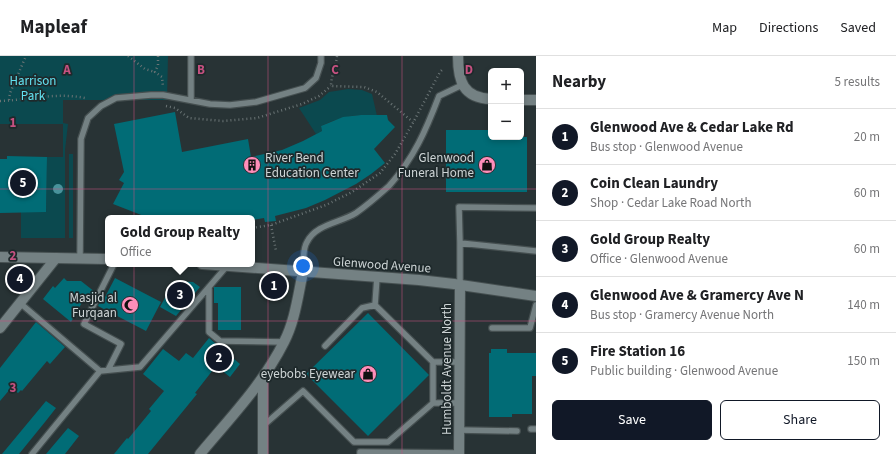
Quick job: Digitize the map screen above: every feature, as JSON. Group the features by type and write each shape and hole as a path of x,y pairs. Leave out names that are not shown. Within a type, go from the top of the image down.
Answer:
{"street":[{"path":"458,56 458,71 462,84 470,94 481,99 488,99"},
{"path":"524,100 536,100"},
{"path":"0,258 105,259"},
{"path":"0,328 56,258"},
{"name":"Glenwood Avenue","path":"240,267 460,284 536,296"},
{"path":"200,454 263,378 284,342 291,324 304,272"},
{"name":"Humboldt Avenue North","path":"459,453 460,284"},
{"path":"263,378 264,454"}],"lane":[{"path":"191,56 191,100"},
{"path":"80,259 80,139 88,118 101,106 116,98 163,95 230,105 256,102 305,88 316,78 321,63 321,56"},
{"path":"304,272 304,253 306,242 315,231 355,213 388,186 410,160 428,127 439,96 462,84"},
{"path":"460,284 459,207 536,208"},
{"path":"460,243 536,251"},
{"path":"108,370 121,344 84,324 112,267"},
{"path":"32,454 100,371 140,367 226,267"},
{"path":"377,277 375,305 433,362 460,362"},
{"path":"209,287 209,332 220,341 284,342"},
{"path":"20,303 100,371"},
{"path":"325,346 362,308 375,305"},
{"path":"492,328 530,328 536,305"},
{"path":"433,362 433,403"},
{"path":"264,425 303,391 354,442 388,442 433,403 460,403"},
{"path":"459,430 517,431"},
{"path":"360,454 360,452 459,453"}],"path":[{"path":"9,100 10,93 26,56"},
{"path":"128,56 145,69 155,72"},
{"path":"337,56 336,68 331,80 331,86 364,87 377,92 413,122"},
{"path":"255,228 271,225 332,202 352,192 380,173 395,154 443,69"},
{"path":"0,101 46,96 73,96 85,98"},
{"path":"271,225 276,251"}],"green space":[{"name":"Harrison Park","path":"0,56 168,56 167,100 63,100 63,123 68,124 65,150 65,238 21,238 21,212 46,212 47,157 63,157 63,124 0,124"},
{"path":"348,89 362,90 372,94 377,116 356,115 335,120 321,126 322,131 316,134 299,108 320,100 329,92"},
{"path":"69,154 73,154 73,238 69,238"}],"building":[{"name":"River Bend Education Center","path":"175,112 182,152 248,139 251,157 282,150 303,141 322,131 321,126 343,117 387,115 388,120 395,127 374,149 385,163 371,174 356,184 325,200 306,208 275,216 276,221 265,222 264,218 255,220 255,215 141,215 113,204 124,183 119,180 124,172 114,124"},
{"name":"Glenwood Funeral Home","path":"446,130 488,130 488,140 524,140 524,137 527,137 527,192 446,192"},
{"path":"7,156 47,157 46,212 0,213 0,159 7,159"},
{"path":"64,278 67,281 81,281 95,292 90,302 84,299 71,322 43,299 53,286 55,288"},
{"name":"Masjid al Furqaan","path":"115,278 161,302 146,331 98,306 102,297 104,299"},
{"path":"174,281 193,282 200,287 176,316 160,307"},
{"path":"214,287 241,287 241,330 218,330 218,303 214,303"},
{"name":"eyebobs Eyewear","path":"368,313 429,375 368,436 306,374"},
{"path":"36,322 65,347 50,364 47,361 22,391 21,390 18,393 11,388 0,401 0,368"},
{"path":"209,338 240,364 230,377 216,366 195,393 197,394 148,454 114,454 151,411 149,409 164,391 143,374 163,349 179,361 186,353 193,358"},
{"path":"491,349 507,349 507,353 536,353 536,376 532,376 532,414 512,414 512,417 489,417 489,353 491,353"},
{"path":"46,401 56,408 19,454 2,454"},
{"path":"68,428 79,436 65,454 46,454"}],"place":[{"name":"River Bend Education Center","path":"252,165"},
{"name":"Glenwood Funeral Home","path":"487,165"},
{"name":"Fire Station 16","path":"23,183"},
{"name":"Glenwood Ave & Gramercy Ave N","path":"20,279"},
{"name":"Glenwood Ave & Cedar Lake Rd","path":"274,286"},
{"name":"Gold Group Realty","path":"180,295"},
{"name":"Masjid al Furqaan","path":"130,305"},
{"name":"Coin Clean Laundry","path":"219,358"},
{"name":"eyebobs Eyewear","path":"368,374"}]}
